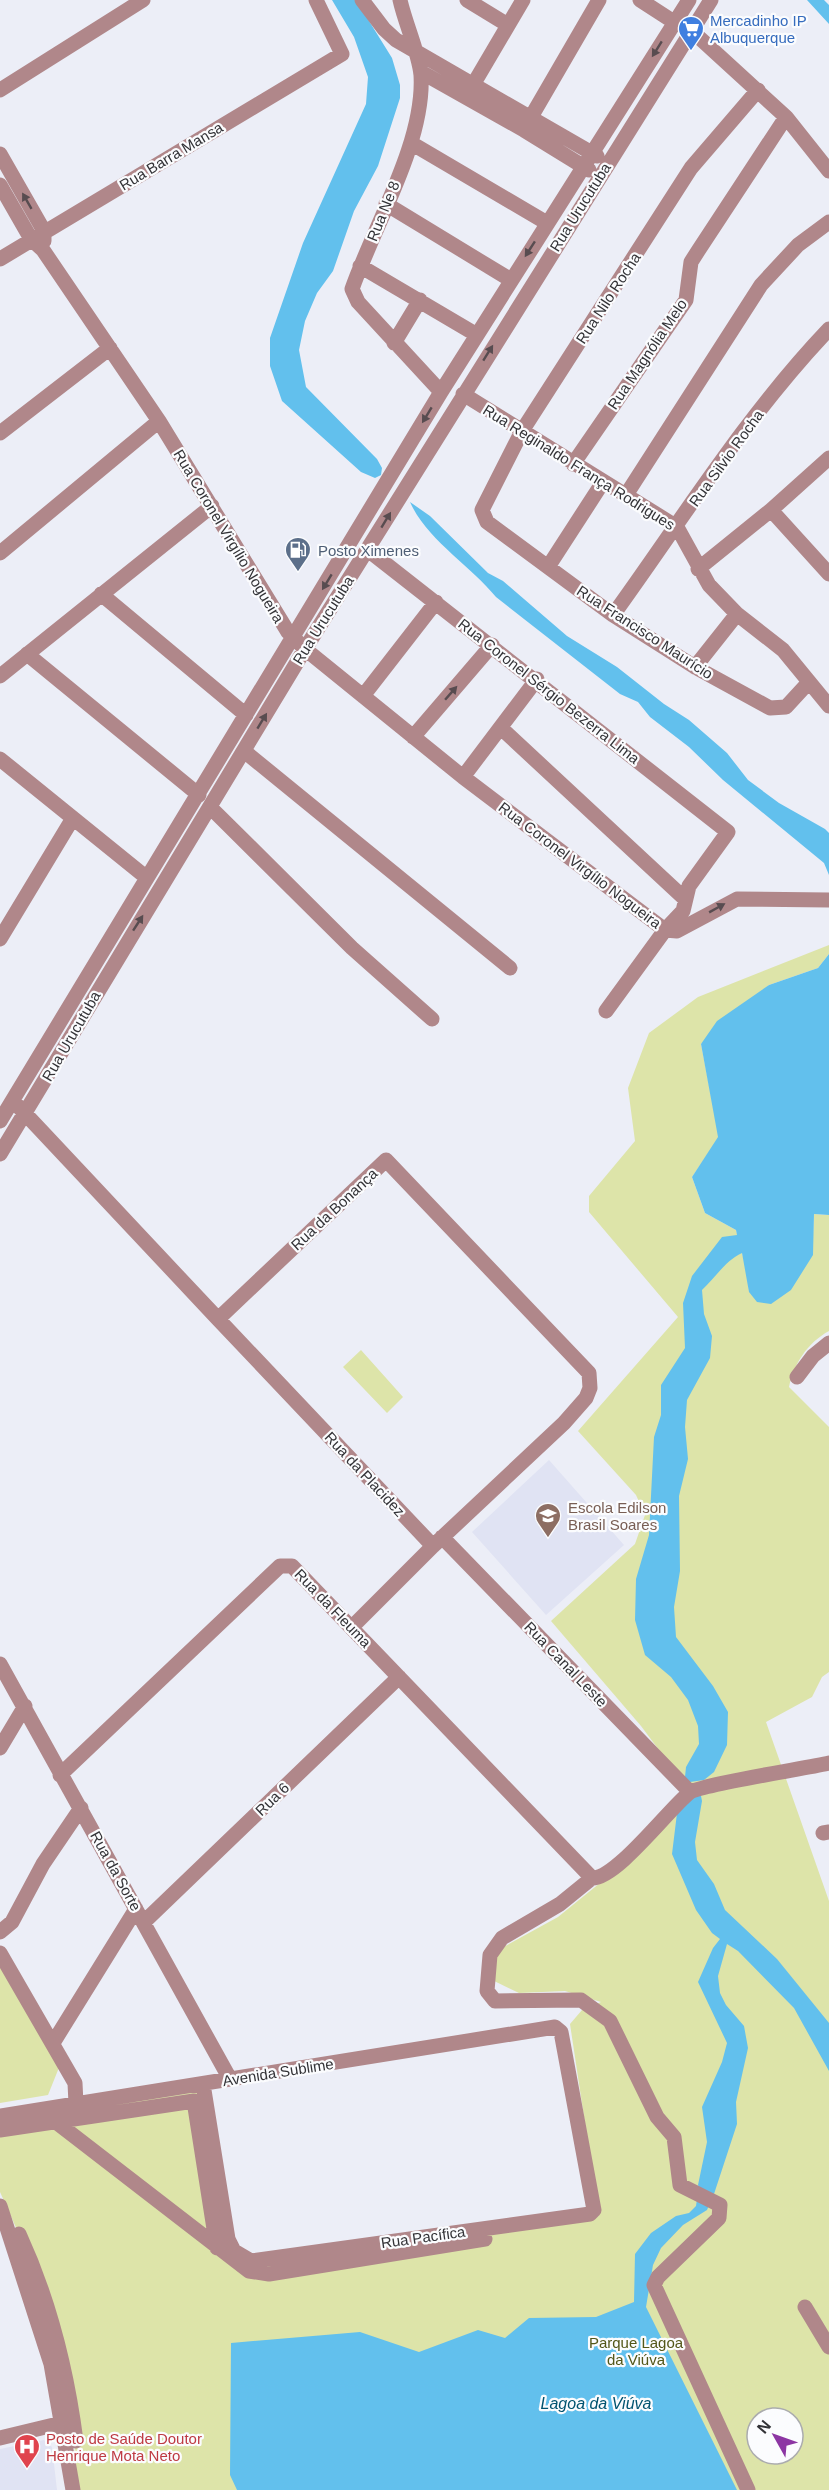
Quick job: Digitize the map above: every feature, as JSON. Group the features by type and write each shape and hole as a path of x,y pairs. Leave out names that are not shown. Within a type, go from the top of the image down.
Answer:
{"street":[{"path":"0,90 143,0"},
{"name":"Rua Barra Mansa","path":"0,259 342,54 316,0"},
{"path":"362,0 384,29 396,40 413,49 470,90 586,159 608,162"},
{"name":"Rua Ne 8","path":"400,0 421,72 420,103 411,143 352,290 353,295 394,343 441,392"},
{"path":"404,17 414,0"},
{"path":"467,0 508,25"},
{"path":"470,90 523,0"},
{"path":"527,123 599,0"},
{"path":"640,0 674,22"},
{"name":"Rua Urucutuba","path":"116,943 210,807 244,751 299,644 441,392 688,0"},
{"name":"Rua Urucutuba","path":"0,1154 25,1114 116,943 147,878 246,715 368,550 598,177 711,0"},
{"path":"692,31 786,117 827,163"},
{"path":"421,72 470,90"},
{"name":"Rua Nilo Rocha","path":"484,519 482,510 522,431 691,168 758,90"},
{"name":"Rua Magnólia Melo","path":"573,464 686,300 691,262 786,117"},
{"path":"411,143 547,223"},
{"path":"0,154 38,235"},
{"path":"586,159 598,177"},
{"path":"0,185 38,235"},
{"path":"386,204 511,280"},
{"path":"626,495 762,285 798,244 829,222"},
{"name":"Rua Coronel Virgílio Nogueira","path":"38,235 43,250 159,421 299,644 463,777 665,930"},
{"path":"360,266 477,335"},
{"path":"394,343 420,300"},
{"name":"Rua Silvio Rocha","path":"614,615 791,372 826,332"},
{"path":"0,433 110,348"},
{"name":"Rua Reginaldo França Rodrigues","path":"464,394 603,483 677,527 698,569 709,585 737,614 783,650 829,706"},
{"path":"0,553 159,421"},
{"path":"698,569 771,510 829,458"},
{"path":"548,567 603,483"},
{"path":"0,676 212,506"},
{"path":"771,510 829,574"},
{"name":"Rua Francisco Maurício","path":"484,519 614,615 695,668 770,708 786,707 809,682"},
{"name":"Rua Coronel Sérgio Bezerra Lima","path":"368,550 537,679 729,833 689,886 685,898"},
{"path":"101,594 246,715"},
{"path":"363,696 436,602"},
{"path":"695,668 737,614"},
{"path":"413,737 492,645"},
{"path":"27,654 199,795"},
{"path":"463,777 537,679"},
{"path":"501,728 685,898 683,911 665,930 606,1011"},
{"path":"244,751 510,968"},
{"path":"0,759 147,878"},
{"path":"210,807 352,948 432,1019"},
{"path":"0,939 73,818"},
{"path":"665,930 677,931 737,899 829,900"},
{"name":"Rua Urucutuba","path":"0,1120 101,969"},
{"path":"12,1100 218,1319"},
{"name":"Rua da Bonança","path":"218,1319 386,1160 589,1373 591,1380 586,1398 564,1423 438,1542"},
{"name":"Rua da Placidez","path":"218,1319 438,1542"},
{"path":"797,1377 813,1356 829,1343"},
{"path":"352,1627 438,1542"},
{"name":"Rua Canal Leste","path":"438,1542 690,1792"},
{"name":"Rua da Fleuma","path":"60,1775 280,1566 292,1566 592,1878"},
{"name":"Rua da Sorte","path":"0,1664 230,2079"},
{"name":"Rua 6","path":"53,2043 140,1916 399,1677"},
{"path":"0,1748 25,1706"},
{"path":"748,2490 655,2292 654,2285 658,2277 720,2218 720,2205 680,2185 674,2137 657,2117 610,2021 580,2000 495,2001 487,1991 490,1955 501,1938 560,1904 592,1878 601,1877 639,1845 690,1792 829,1764"},
{"path":"0,1932 12,1922 43,1864 81,1808"},
{"path":"0,1953 75,2083 76,2104"},
{"name":"Avenida Sublime","path":"0,2116 555,2027"},
{"name":"Rua Pacífica","path":"203,2084 228,2239 234,2251 251,2261 590,2214 595,2208 561,2032 555,2027"},
{"path":"0,2130 194,2101 217,2248"},
{"path":"56,2122 249,2271 269,2274 600,2220"},
{"path":"0,2192 36,2272 70,2392 76,2441"},
{"path":"0,2206 51,2364 73,2490"},
{"path":"805,2307 829,2347"},
{"path":"0,2438 62,2423"}],"shaded area":[{"name":"Escola Edilson Brasil Soares","path":"549,1460 624,1545 546,1615 472,1532"},
{"name":"Posto de Saúde Doutor Henrique Mota Neto","path":"44,2440 52,2447 57,2490 0,2490 0,2449"}],"green space":[{"name":"Parque Lagoa da Viúva","path":"829,945 829,954 818,968 769,985 701,1044 719,1137 692,1177 705,1213 736,1230 748,1276 749,1292 812,1255 814,1214 829,1215 829,1331 814,1342 803,1355 794,1370 789,1387 829,1427 829,1672 822,1677 812,1697 766,1722 829,1901 829,2490 73,2490 70,2479 76,2441 36,2272 0,2192 0,2122 199,2091 222,2239 256,2268 599,2216 570,2024 582,2010 601,2002 565,1991 519,1993 488,1978 500,1949 558,1917 637,1853 689,1790 641,1726 551,1621 635,1544 645,1515 636,1495 578,1431 678,1317 589,1212 589,1196 635,1141 628,1088 649,1033 698,997"},
{"path":"361,1350 403,1397 387,1413 343,1367"},
{"path":"0,1963 60,2065 48,2095 0,2103"}],"water":[{"path":"332,0 356,0 392,58 400,85 400,98 378,166 354,211 333,271 317,293 305,321 299,350 306,387 377,459 382,468 381,475 375,478 361,472 282,401 270,366 270,338 303,243 366,104 368,77 354,37"},
{"path":"807,0 824,0 829,5 829,24"},
{"path":"410,502 430,516 488,573 503,581 567,636 617,667 664,704 689,720 727,753 748,780 779,803 825,829 829,833 829,875 824,863 723,780 689,747 650,717 638,702 620,694 496,597 427,528"},
{"path":"829,954 829,1215 814,1214 813,1255 791,1290 771,1304 757,1302 749,1292 742,1253 726,1265 702,1290 704,1314 712,1336 710,1358 687,1400 685,1427 688,1459 679,1496 680,1571 674,1607 676,1637 713,1686 728,1712 727,1745 714,1772 704,1780 690,1782 685,1777 686,1767 699,1744 698,1726 688,1700 671,1677 645,1655 635,1620 636,1579 649,1535 654,1437 661,1415 661,1385 685,1348 683,1303 692,1276 722,1237 737,1235 736,1230 705,1213 692,1177 718,1137 701,1044 717,1021 769,985 818,968"},
{"path":"700,1791 702,1801 695,1842 697,1860 714,1884 725,1910 777,1959 829,2023 829,2071 794,2008 738,1951 727,1944 718,1976 720,1993 726,2005 744,2026 748,2048 736,2102 737,2124 714,2194 700,2189 698,2185 707,2142 702,2107 722,2062 727,2043 698,1982 713,1948 720,1939 712,1933 696,1910 672,1854 678,1805"},
{"name":"Lagoa da Viúva","path":"697,2199 710,2203 707,2210 683,2225 661,2248 653,2265 646,2307 737,2490 237,2490 230,2475 231,2343 360,2332 419,2352 478,2330 505,2338 529,2318 596,2317 634,2302 635,2254 651,2233 676,2216 689,2213 696,2206"}],"place":[{"name":"Mercadinho IP Albuquerque","path":"691,52"},
{"name":"Posto Ximenes","path":"298,573"},
{"name":"Escola Edilson Brasil Soares","path":"548,1539"},
{"name":"Posto de Saúde Doutor Henrique Mota Neto","path":"27,2470"}]}
